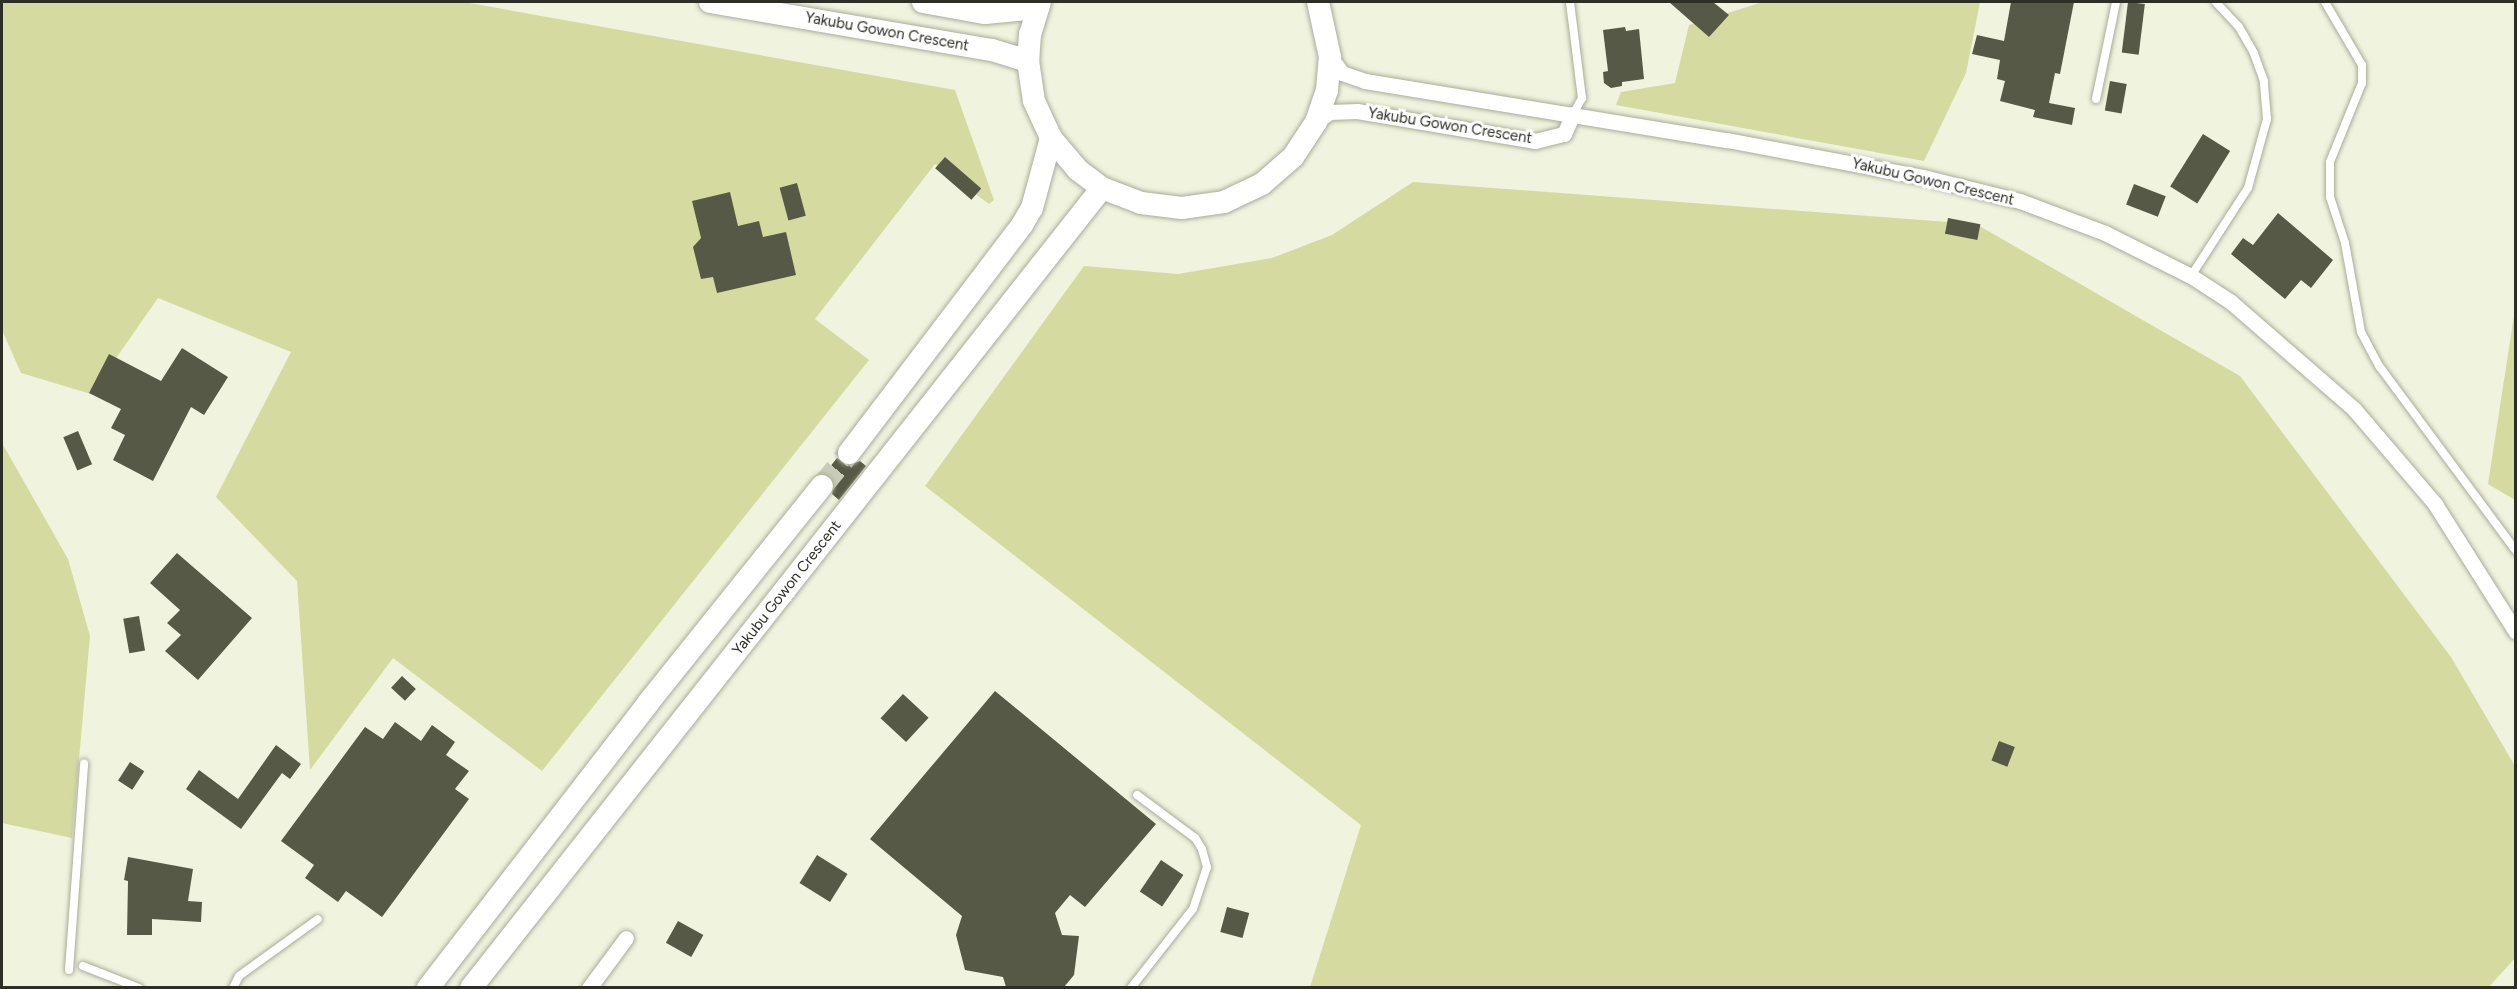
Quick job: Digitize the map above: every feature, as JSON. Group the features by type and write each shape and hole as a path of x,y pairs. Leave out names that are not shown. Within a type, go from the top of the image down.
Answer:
{"street":[{"name":"Yakubu Gowon Crescent","path":"710,2 992,50 1028,61"},
{"path":"923,2 985,13 1038,5 1028,61 1034,101 1051,138 1078,170 1102,188 1141,203 1182,208 1224,202 1262,184 1285,164 1316,122 1327,90 1330,57 1318,2"},
{"name":"Yakubu Gowon Crescent","path":"1330,57 1342,73 1365,81 1573,114 1923,177 2010,198 2105,233 2191,276 2278,339 2354,409 2435,504 2516,632"},
{"name":"Yakubu Gowon Crescent","path":"1316,122 1330,112 1357,111 1535,141 1564,134 1573,114"},
{"path":"849,453 1022,225 1032,208 1051,138"},
{"name":"Yakubu Gowon Crescent","path":"471,987 1102,188"},
{"path":"428,987 648,703 822,486"},
{"path":"589,987 626,938"}],"lane":[{"path":"1570,2 1582,98 1573,114"},
{"path":"2096,99 2116,2"},
{"path":"2191,276 2248,188 2267,119 2264,81 2254,53 2239,27 2216,2"},
{"path":"2325,2 2362,65 2362,82 2330,162 2330,197 2345,243 2361,333 2380,367 2516,551"},
{"path":"69,970 84,764"},
{"path":"1131,987 1193,909 1207,867 1195,838 1137,795"},
{"path":"233,987 239,976 318,919"},
{"path":"83,966 139,987"}],"green space":[{"path":"2,2 464,2 955,90 994,200 989,204 935,164 815,319 869,360 542,771 393,658 310,770 297,581 216,497 291,352 158,298 91,394 21,373 2,330"},
{"path":"1763,2 1980,2 1966,73 1924,161 1616,105 1621,92 1675,83 1689,25"},
{"path":"1413,182 1976,224 2240,376 2451,657 2515,766 2515,958 2488,988 1310,987 1361,825 925,486 1084,266 1178,274 1272,258 1332,235"},
{"path":"2515,309 2516,500 2488,484"},
{"path":"2,443 68,559 90,636 72,838 2,823"}],"building":[{"path":"1669,2 1713,2 1729,15 1709,37"},
{"path":"2011,2 2074,2 2060,74 2055,73 2049,103 2075,108 2072,125 2033,117 2035,110 2000,101 2005,81 1997,79 2000,60 1972,54 1977,35 2004,41"},
{"path":"2128,2 2145,4 2139,55 2122,53"},
{"path":"1625,27 1626,31 1639,29 1644,79 1622,82 1622,86 1611,88 1604,83 1603,72 1608,71 1603,30"},
{"path":"2110,81 2127,84 2122,113 2105,111"},
{"path":"2203,134 2230,151 2197,204 2170,187"},
{"path":"945,157 981,188 971,200 935,168"},
{"path":"797,183 806,216 788,221 780,188"},
{"path":"2134,184 2166,196 2158,217 2126,205"},
{"path":"730,192 738,226 759,221 763,237 786,232 796,275 717,293 713,277 701,279 693,247 701,238 692,201"},
{"path":"2278,213 2333,260 2311,288 2301,280 2285,299 2231,254 2243,238 2253,245"},
{"path":"1948,218 1980,224 1977,240 1945,234"},
{"path":"182,348 228,377 204,415 191,407 153,481 113,460 125,435 111,428 121,409 89,393 109,354 161,381"},
{"path":"78,431 92,464 77,470 63,437"},
{"path":"837,458 847,466 860,461 866,466 839,500 832,494 834,481 825,473"},
{"path":"177,553 252,618 198,680 165,651 181,635 167,623 180,610 150,583"},
{"path":"139,616 145,650 129,653 123,619"},
{"path":"402,676 416,689 405,701 391,688"},
{"path":"995,691 1156,824 1085,907 1070,895 1055,913 1062,935 1079,936 1074,975 1064,987 1006,987 1003,977 965,970 956,935 962,916 870,839"},
{"path":"903,694 929,718 906,742 880,718"},
{"path":"395,722 421,741 432,725 455,742 446,755 469,771 455,789 469,799 382,917 346,891 338,902 305,878 314,865 281,841 365,727 383,739"},
{"path":"1999,741 2015,747 2007,767 1991,761"},
{"path":"276,745 301,764 290,779 282,773 241,829 186,789 199,770 238,799"},
{"path":"130,762 144,771 132,790 118,780"},
{"path":"817,855 848,874 830,902 800,883"},
{"path":"128,857 193,869 188,901 202,902 201,922 152,919 152,935 127,935 128,881 124,880"},
{"path":"1161,860 1183,875 1162,907 1140,892"},
{"path":"1227,907 1249,913 1242,938 1220,932"},
{"path":"678,921 703,935 691,957 666,943"}],"tunnel":[{"path":"822,486 849,453"}]}
